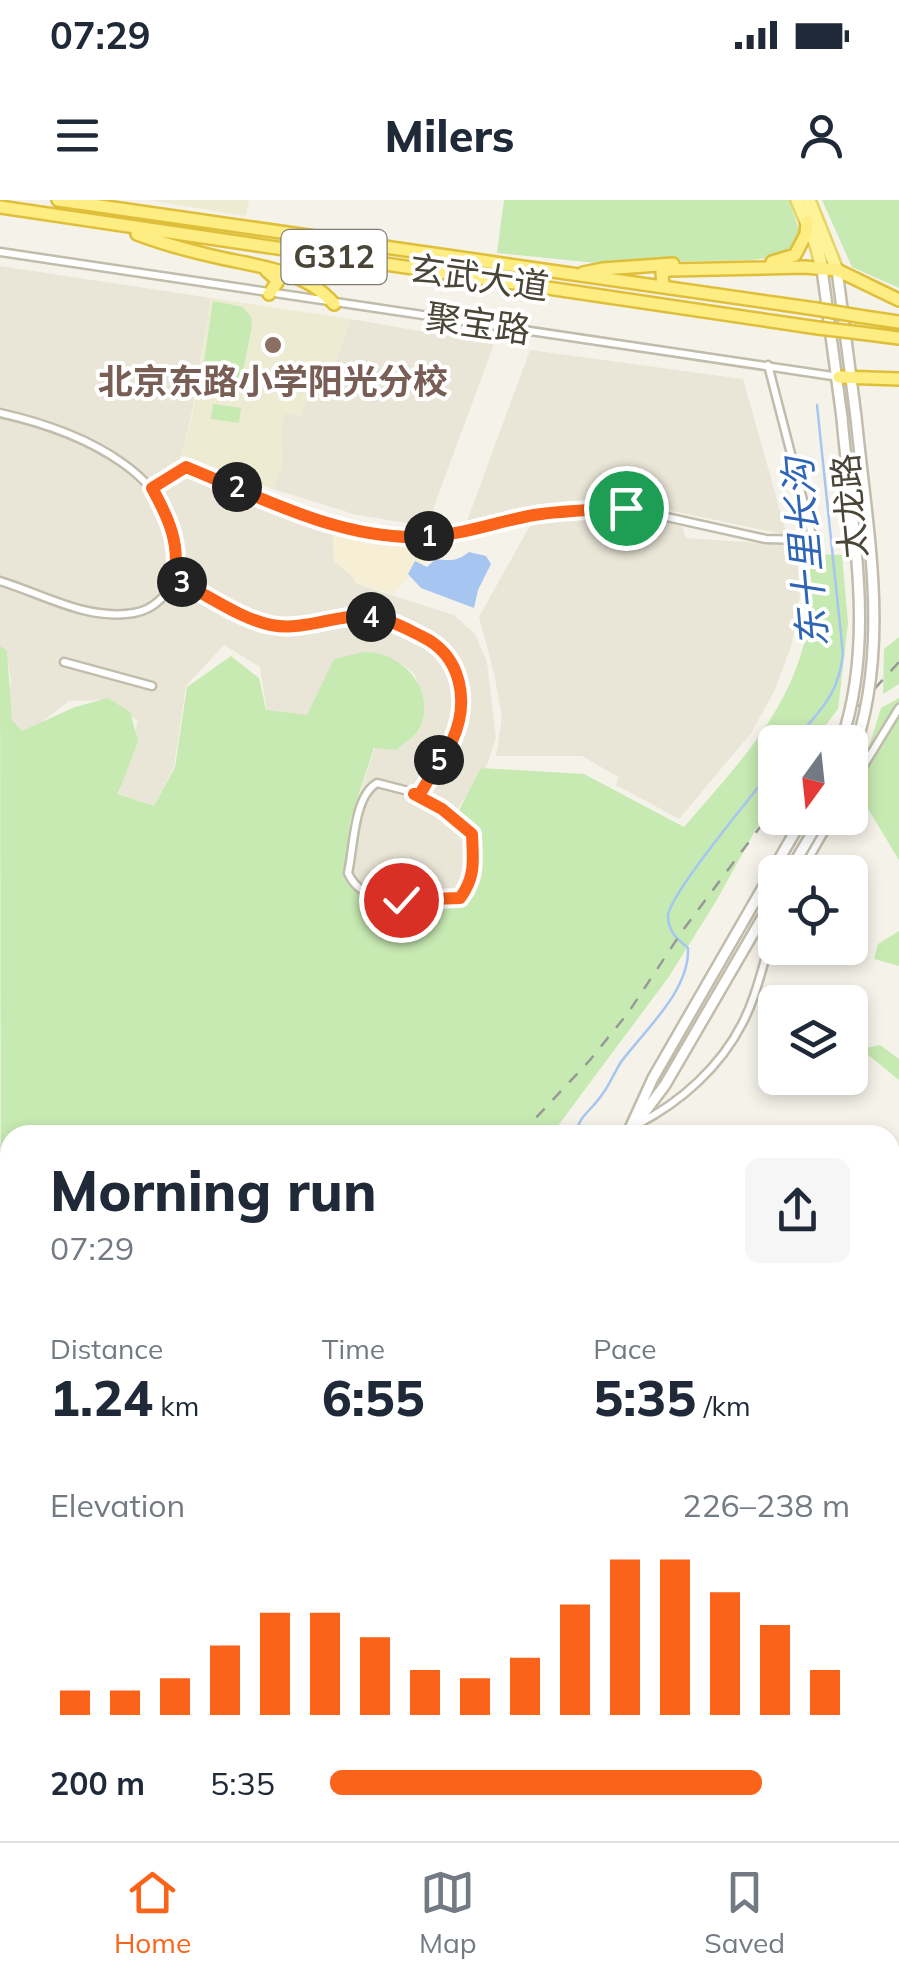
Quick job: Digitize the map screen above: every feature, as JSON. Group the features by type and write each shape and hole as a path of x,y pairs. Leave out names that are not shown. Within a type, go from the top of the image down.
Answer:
{"highway":[{"name":"玄武大道","path":"58,200 899,322"},
{"name":"玄武大道","path":"0,207 899,338"},
{"path":"579,276 602,269 661,264 758,264 783,260 795,255 802,246 807,222"},
{"path":"114,225 168,246 307,281 334,304"},
{"path":"263,268 278,281 269,294"},
{"path":"669,288 663,286 660,278 662,272 670,270 822,269 837,270 899,300"},
{"path":"838,376 899,378"}],"main road":[{"path":"797,200 822,269"},
{"path":"810,200 837,270"}],"street":[{"name":"聚宝路","path":"0,252 838,376"},
{"name":"太龙路","path":"822,269 838,376 860,627 853,699 845,725"},
{"path":"837,270 853,377 875,616 874,651 862,725"},
{"path":"152,488 186,467 314,518 363,532 416,537 462,534 535,515 626,508 766,539 804,540 812,531 768,365"},
{"path":"0,413 39,422 133,470 152,488 172,523 176,552 174,579 158,603 135,613 80,610 0,581"},
{"path":"174,579 252,619 272,625 321,624 347,616 369,616 433,642 454,664 462,689 452,741 420,794 377,783 369,788 360,808 348,873 362,890 380,898 460,898 470,885 474,867 472,834 442,809 414,794"},
{"path":"64,662 152,686"},
{"path":"868,759 899,708"},
{"path":"633,1125 653,1078 793,835"},
{"path":"635,1125 666,1085 758,925"},
{"path":"639,1125 686,1095 733,1038 751,1004 763,965"}],"shaded area":[{"path":"149,200 249,200 246,216"},
{"path":"0,266 211,298 191,417 178,467 151,481 108,450 80,436 49,422 0,410"},
{"name":"北京东路小学阳光分校","path":"211,298 351,319 333,370 317,372 301,416 284,413 283,463 273,489 181,455 192,417"},
{"path":"351,319 494,344 428,523 357,515 273,489 283,463 284,413 301,416 317,372 333,370"},
{"path":"530,350 743,379 787,535 634,503 546,509 467,521"},
{"path":"0,416 69,437 128,470 150,492 184,471 333,530 334,561 357,584 454,615 475,634 487,662 496,738 487,765 456,811 474,832 481,868 464,902 369,901 343,876 353,814 375,748 396,750 419,731 425,704 414,673 400,663 368,652 335,659 314,717 267,713 260,667 224,645 186,686 174,767 154,806 119,794 138,721 103,700 69,701 25,735 16,733 6,709 11,684 7,652 0,646"},
{"path":"603,512 637,513 682,527 686,538 791,545 797,556 800,595 796,621 775,690 751,733 679,819 616,785 618,777 582,756 496,756 502,717 479,617 533,520"},
{"path":"333,530 348,539 400,541 422,560 394,594 357,584 334,561"}],"green space":[{"path":"504,200 789,200 801,236 795,248 780,257 750,260 596,263 497,253"},
{"path":"822,200 899,200 899,288 852,267"},
{"path":"213,301 243,307 252,326 240,386 230,394 206,396 199,395"},
{"path":"213,404 241,408 239,423 211,419"},
{"path":"809,554 842,555 848,623 838,709 826,725 766,725 793,677 809,616"},
{"path":"899,637 899,684 883,694 884,649"},
{"path":"0,646 7,651 12,720 22,731 75,707 108,698 130,712 138,741 118,794 154,806 175,767 187,687 231,656 259,678 266,710 307,715 334,659 366,652 393,659 414,677 421,689 424,715 417,732 396,750 374,748 350,821 344,878 368,901 420,905 465,902 476,876 478,856 473,836 458,812 481,768 584,774 684,827 758,737 758,826 668,978 558,1125 1,1125"},
{"path":"899,698 899,860 868,809 868,750 881,708"},
{"path":"899,931 899,966 874,959 878,944"},
{"path":"880,1045 899,1059 899,1080 868,1055 868,1048"}],"water":[{"path":"469,552 486,556 491,564 474,608 421,588 408,574 415,561 427,567 436,559 454,560"}],"waterway":[{"name":"东十里长沟","path":"808,725 832,692 843,654 817,405"},
{"name":"东十里长沟","path":"578,1125 682,979 688,948 670,926 672,904 758,788"}],"railway":[{"path":"842,725 899,662"},
{"path":"529,1125 628,1013 683,930 758,830"}],"place":[{"name":"北京东路小学阳光分校","path":"273,345"}],"route":[{"path":"401,900 460,898 470,885 474,867 472,834 442,809 414,794 420,794 452,741 462,689 454,664 433,642 385,620 347,616 321,624 272,625 252,619 174,579 172,523 152,488 186,467 314,518 363,532 416,537 462,534 535,515 626,508"}]}
